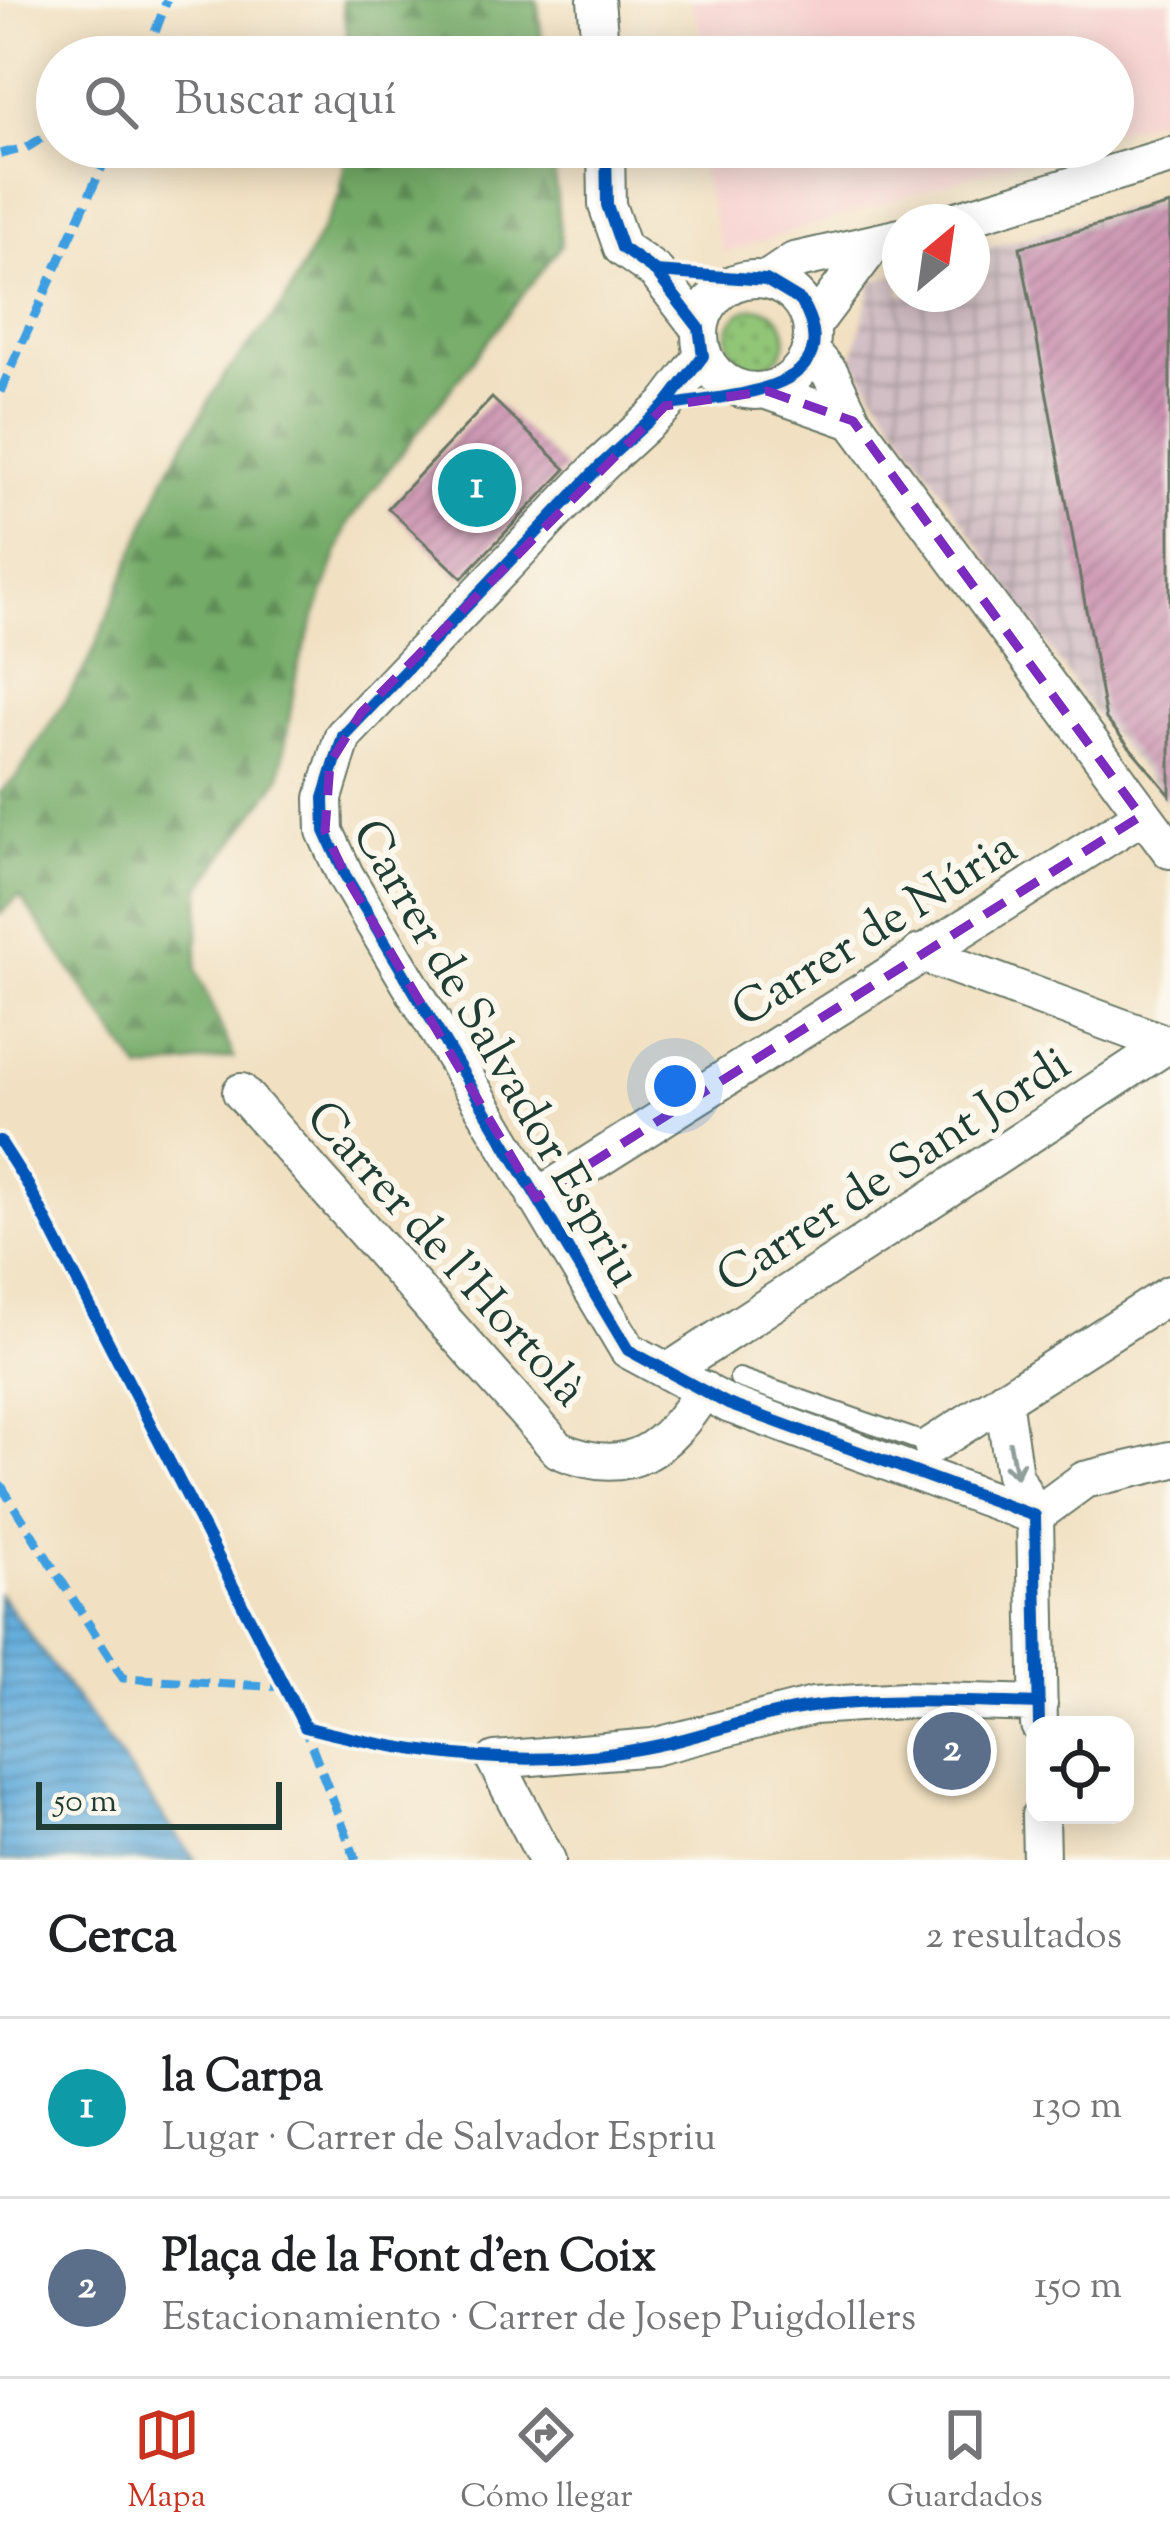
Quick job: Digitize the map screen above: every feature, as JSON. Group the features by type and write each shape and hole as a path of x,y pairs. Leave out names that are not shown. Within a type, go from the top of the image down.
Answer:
{"street":[{"path":"596,0 599,36"},
{"path":"1134,167 1170,156"},
{"path":"607,168 608,205 622,248 656,272 701,342 715,375 853,421"},
{"path":"990,210 1130,168"},
{"path":"701,342 716,295 794,261 882,242"},
{"path":"665,406 754,390 799,373 811,338 882,247"},
{"path":"656,272 753,280 801,301 811,338 853,421 1170,850"},
{"name":"Carrer de Salvador Espriu","path":"701,342 665,406 601,465 361,713 331,763 324,798 325,831 345,874 628,1350 728,1404 1035,1516"},
{"name":"Carrer de Núria","path":"536,1198 1141,816"},
{"path":"920,953 1169,1044"},
{"name":"Carrer de Sant Jordi","path":"669,1371 1169,1044"},
{"name":"Carrer de l'Hortolà","path":"241,1092 559,1450 589,1463 629,1461 674,1437 704,1390"},
{"path":"932,1445 1170,1294"},
{"path":"547,1860 495,1760 653,1747 814,1706 904,1700 1039,1715 1035,1516 1014,1475 1003,1399"},
{"path":"1035,1516 1084,1480 1170,1460"},
{"path":"1040,1824 1041,1860"}],"lane":[{"path":"739,1378 932,1445"}],"highlighted area":[{"path":"767,391 853,421 1141,816 536,1198 345,875 325,831 330,763 361,713 665,406"}],"shaded area":[{"path":"691,0 1170,0 1170,114 1134,125 1134,36 701,36"},
{"path":"701,168 997,168 723,253"},
{"path":"1170,196 1170,804 1094,713 853,360 872,282 882,279 882,312 990,312 990,248"}],"green space":[{"path":"342,0 537,0 541,36 347,36"},
{"path":"344,168 554,168 561,245 348,523 297,669 280,778 201,887 196,970 234,1057 141,1071 20,896 0,914 0,793 18,775 88,664 166,475 223,377 284,304 340,194"},
{"path":"757,308 778,316 786,337 778,358 757,366 736,358 728,337 736,316"}],"water":[{"path":"0,1595 195,1860 0,1860"}],"building":[{"path":"1170,205 1170,795 1106,719 1020,247"},
{"path":"492,398 566,469 462,578 388,508"}],"marked path":[{"path":"154,36 167,0"},
{"path":"0,154 36,142"},
{"path":"0,392 101,168"},
{"path":"0,1484 123,1678 284,1687"},
{"path":"302,1721 356,1860"}],"cycle path":[{"path":"606,168 607,205 622,248 656,272 699,328 703,356 665,406 601,465 343,736 324,798 325,831 345,875 628,1350 728,1404 1035,1516 1039,1716"},
{"path":"656,272 766,280 801,301 813,332 810,356 796,373 774,385 665,406"},
{"path":"0,1141 28,1185 305,1727 436,1753 525,1759 659,1745 819,1706 901,1701 1039,1704"}],"place":[{"name":"la Carpa","path":"477,488"},
{"name":"Plaça de la Font d'en Coix","path":"952,1751"}]}
